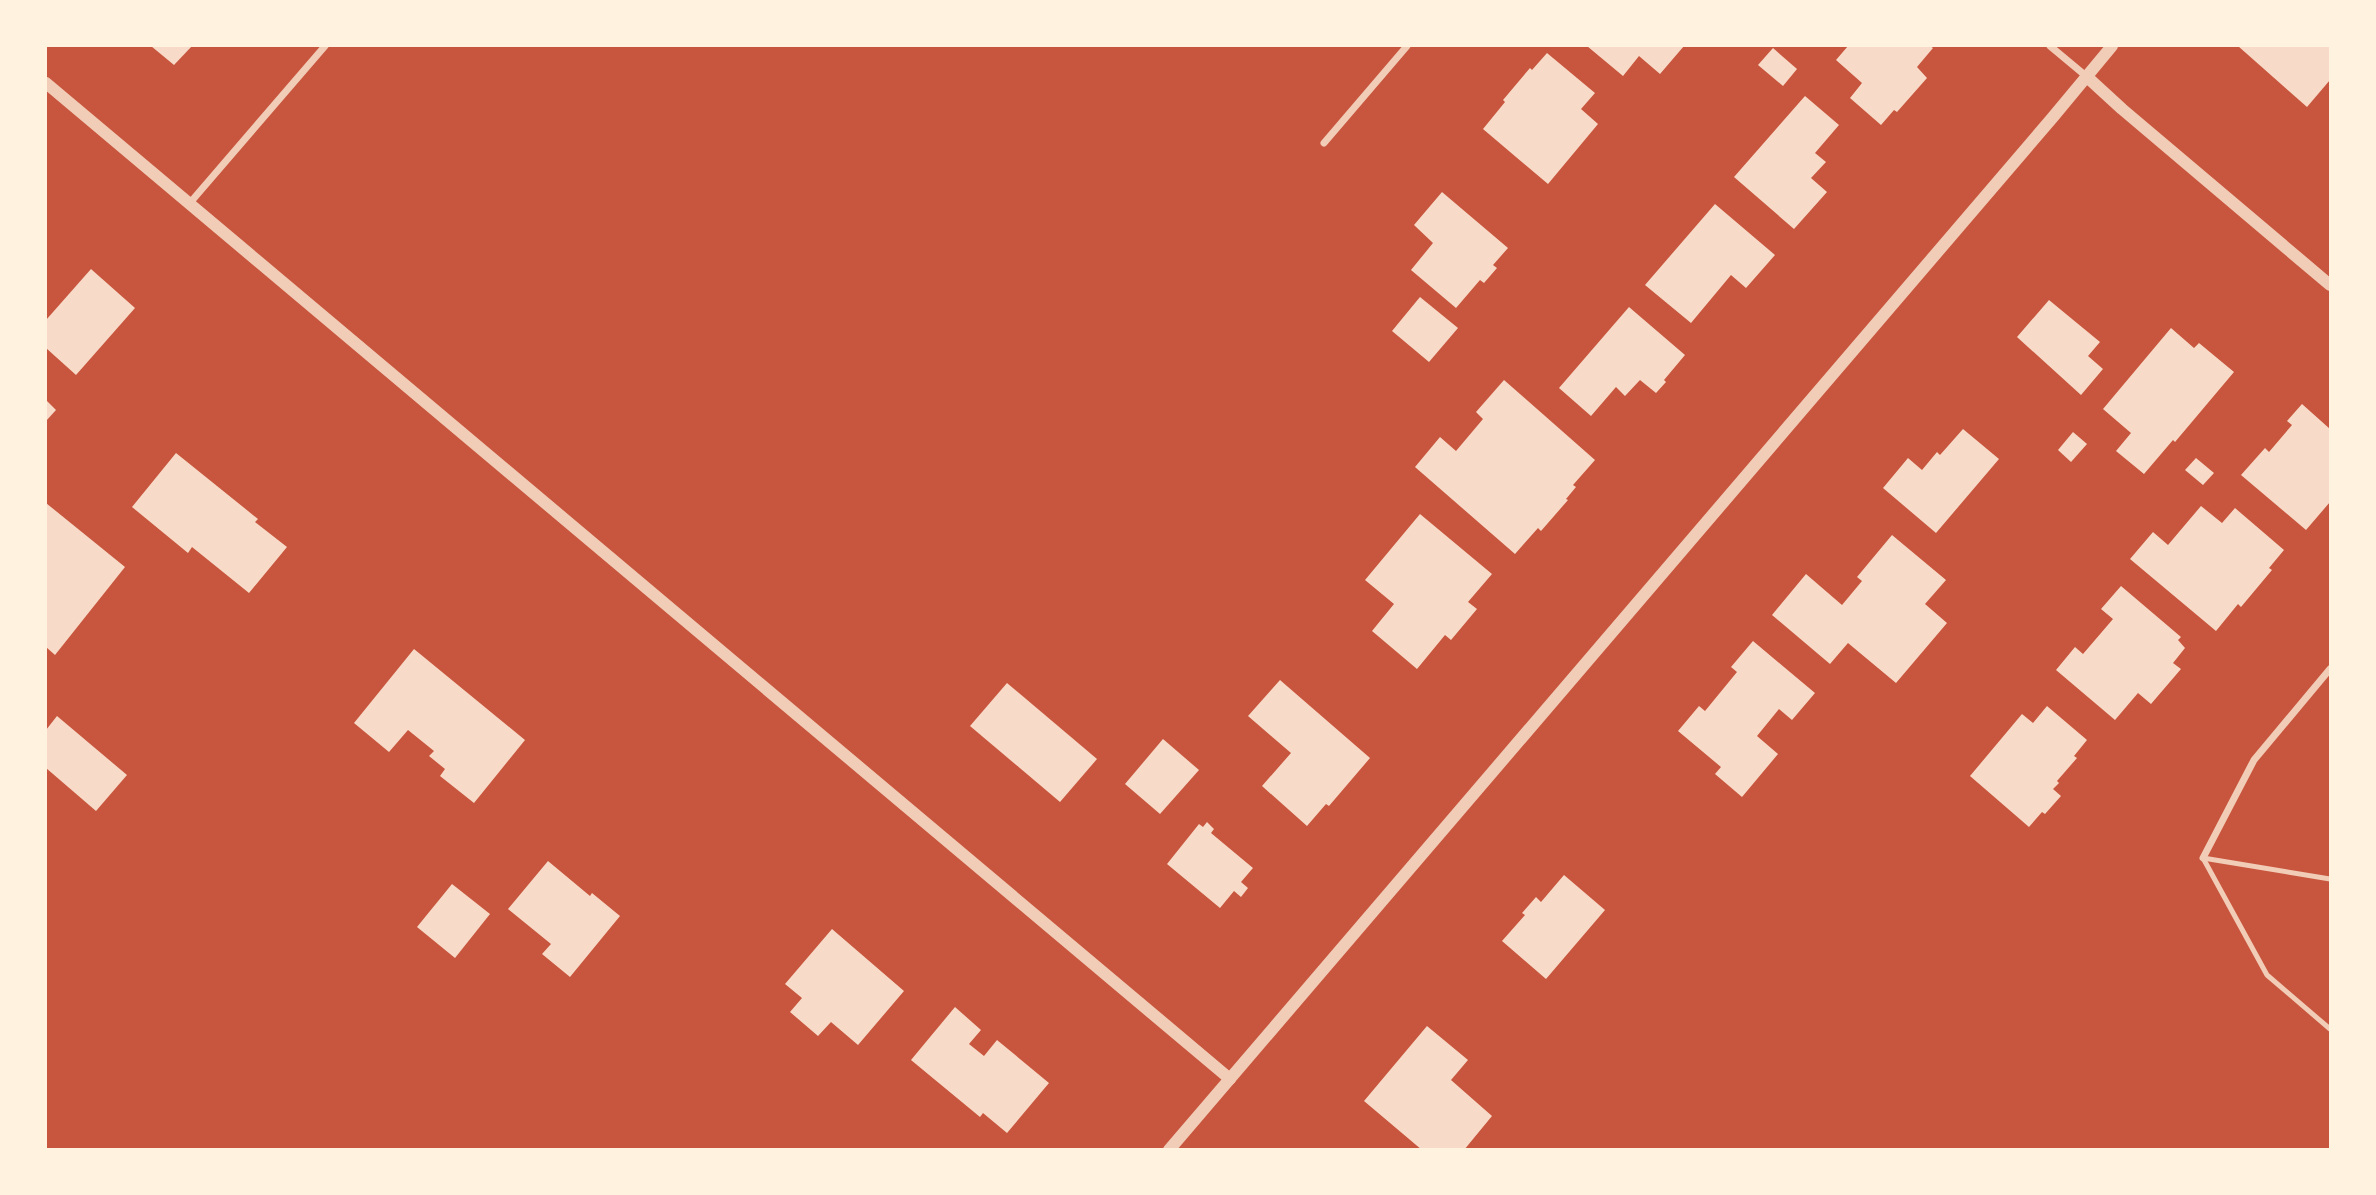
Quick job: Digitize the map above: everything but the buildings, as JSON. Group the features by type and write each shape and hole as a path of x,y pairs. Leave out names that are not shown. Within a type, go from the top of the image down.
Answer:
{"street":[{"path":"189,204 325,46"},
{"path":"1324,143 1406,46"},
{"path":"2050,46 2330,285"},
{"path":"1169,1150 2112,46"},
{"path":"46,83 1230,1079"},
{"path":"2203,858 2254,760 2330,669"}],"lane":[{"path":"2203,858 2330,879"},
{"path":"2203,858 2267,975 2330,1029"}]}
